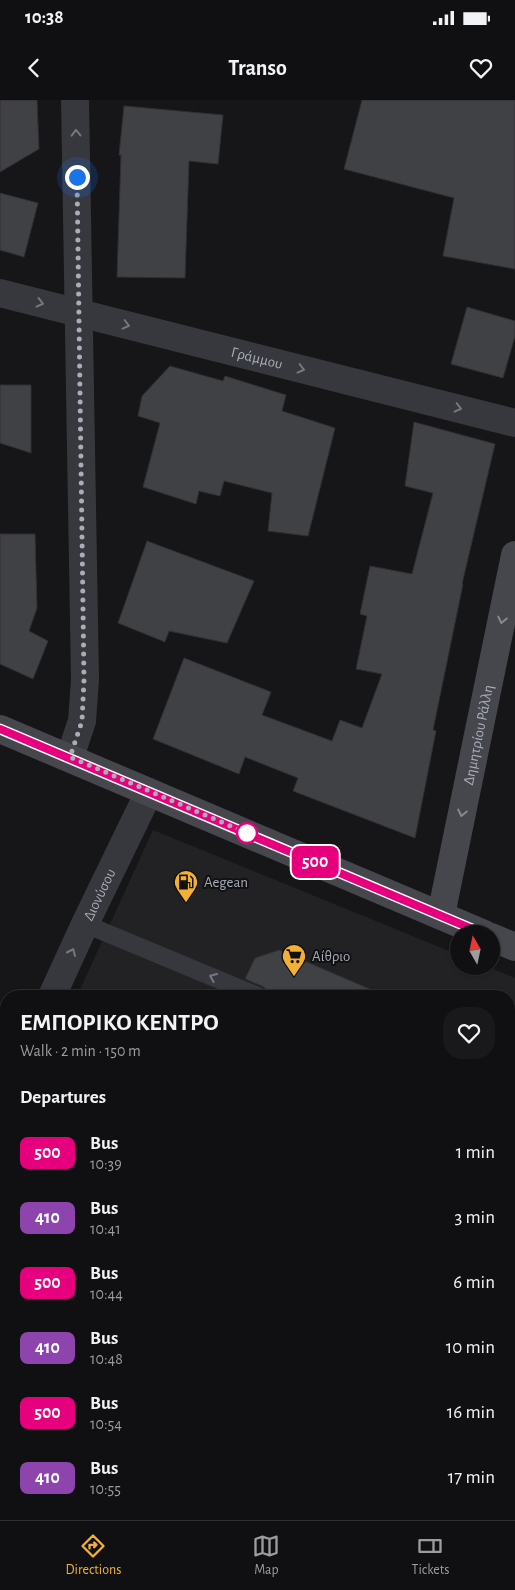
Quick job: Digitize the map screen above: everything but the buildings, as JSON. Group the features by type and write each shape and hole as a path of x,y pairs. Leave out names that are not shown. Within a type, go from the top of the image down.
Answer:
{"street":[{"path":"70,757 82,721 84,698 75,100"},
{"name":"Γράμμου","path":"0,293 515,423"},
{"name":"Δημητρίου Ράλλη","path":"441,915 515,555"},
{"path":"0,729 464,925"},
{"name":"Διονύσου","path":"55,990 149,792"},
{"path":"500,941 515,947"}],"lane":[{"path":"85,924 244,990"}],"shaded area":[{"path":"153,830 450,951 450,975 500,975 500,972 515,978 515,990 80,990"}],"bus line":[{"name":"500","path":"0,729 70,757 463,925"}],"place":[{"name":"Aegean","path":"186,903"},
{"name":"Αίθριο","path":"294,977"}],"route":[{"path":"77,177 84,698 82,721 70,757 247,833"}]}
